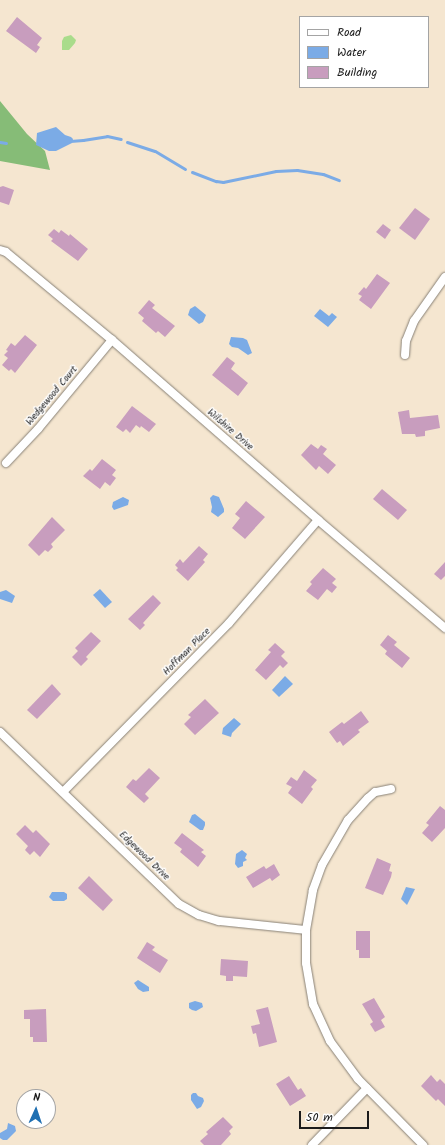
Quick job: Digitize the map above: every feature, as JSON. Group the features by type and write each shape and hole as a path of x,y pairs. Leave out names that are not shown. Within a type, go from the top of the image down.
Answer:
{"street":[{"name":"Wilshire Drive","path":"0,250 6,252 112,340 318,520 445,628"},
{"path":"405,355 406,341 414,321 445,277"},
{"name":"Wedgewood Court","path":"6,463 38,429 112,340"},
{"name":"Hoffman Place","path":"63,792 229,623 318,520"},
{"name":"Edgewood Drive","path":"0,732 179,904 198,915 234,924 306,930"},
{"path":"391,789 384,789 371,795 348,820 322,865 313,890 306,930 307,970 313,1004 322,1025 338,1054 367,1088 423,1145"},
{"path":"312,1145 367,1088"}],"green space":[{"path":"71,35 76,40 75,43 69,50 62,50 62,41 64,37"},
{"path":"0,101 27,134 45,151 50,170 0,161"}],"water":[{"path":"56,127 65,135 73,139 72,143 56,151 49,151 36,145 37,133"},
{"path":"195,306 206,315 203,322 199,324 188,315 190,309"},
{"path":"320,309 329,316 332,313 337,317 328,327 314,316"},
{"path":"231,337 243,338 247,340 252,353 248,355 238,348 232,347 229,344"},
{"path":"213,495 219,497 224,509 224,512 218,517 211,512 212,507 210,498"},
{"path":"123,497 129,500 128,505 114,510 112,507 113,502"},
{"path":"100,589 112,602 105,608 93,595"},
{"path":"6,590 15,596 12,603 0,599 0,592"},
{"path":"285,676 293,684 279,697 272,690"},
{"path":"234,718 241,724 232,733 231,737 222,734 223,728"},
{"path":"195,814 205,822 203,830 200,830 189,822 192,815"},
{"path":"242,850 247,854 245,858 247,860 243,862 243,866 238,868 235,864 236,854"},
{"path":"406,887 415,889 407,905 401,899"},
{"path":"52,892 64,892 67,894 67,899 64,901 53,901 49,897"},
{"path":"138,980 149,987 149,991 143,992 138,989 134,983"},
{"path":"195,1001 202,1003 203,1007 196,1011 189,1008 189,1003"},
{"path":"196,1093 198,1096 203,1098 204,1101 201,1107 197,1109 191,1100 191,1095"},
{"path":"8,1123 15,1126 16,1131 7,1140 3,1140 0,1138 0,1133 7,1129"}],"building":[{"path":"17,17 42,38 37,45 40,47 36,53 6,31"},
{"path":"3,186 14,190 9,205 0,202 0,187"},
{"path":"415,208 430,219 415,240 399,228"},
{"path":"383,224 391,230 385,239 376,232"},
{"path":"54,229 59,233 61,230 69,236 70,234 88,249 78,261 51,241 53,239 48,235"},
{"path":"377,274 390,283 371,309 359,300 362,296 358,294 364,287 366,289"},
{"path":"149,300 155,305 152,308 175,326 165,337 158,331 156,333 142,321 144,318 138,313"},
{"path":"25,335 37,345 15,373 11,369 9,371 2,365 8,358 4,355 8,351 6,350 11,343 15,346"},
{"path":"227,357 235,363 231,369 248,383 238,396 212,375"},
{"path":"132,406 156,424 149,432 141,426 140,428 136,425 130,433 126,429 123,432 116,427"},
{"path":"409,410 410,418 438,415 440,428 425,431 425,436 416,437 415,434 402,434 398,412"},
{"path":"311,444 318,449 321,445 327,449 323,454 336,465 328,474 319,466 316,470 301,455"},
{"path":"102,459 116,470 112,475 116,478 110,486 105,482 100,489 83,476 90,469 92,471"},
{"path":"382,489 407,510 398,520 373,499"},
{"path":"246,501 265,517 245,539 232,528 240,518 235,514"},
{"path":"52,517 65,530 51,544 53,547 48,552 45,550 39,556 28,545"},
{"path":"199,546 208,554 203,560 205,562 188,581 176,570 178,568 175,565 180,559 183,563"},
{"path":"445,562 445,576 441,580 434,574"},
{"path":"323,568 336,579 332,583 337,587 332,593 327,589 318,600 306,591 312,584 310,582"},
{"path":"153,595 161,603 143,623 145,625 140,630 128,619"},
{"path":"91,632 101,641 86,657 88,659 81,666 72,657 78,651 75,648"},
{"path":"388,635 397,642 394,645 410,658 402,668 385,654 387,651 380,645"},
{"path":"275,643 285,652 281,656 288,663 283,668 280,665 266,680 255,670 271,652 268,650"},
{"path":"52,684 61,694 37,719 27,710"},
{"path":"205,699 219,713 195,735 184,724 191,717 188,715"},
{"path":"361,711 369,722 358,730 360,732 343,746 340,741 337,743 329,732 342,722 344,724"},
{"path":"149,768 160,778 145,794 149,798 144,803 126,787 133,779 136,781"},
{"path":"304,770 317,780 311,787 313,789 302,804 288,793 292,787 286,784 291,777 297,781"},
{"path":"440,806 445,810 445,828 432,842 422,833 429,825 426,823"},
{"path":"25,825 33,833 36,830 50,844 40,857 34,851 30,855 25,850 28,846 16,834"},
{"path":"182,833 204,850 201,852 206,856 198,867 180,852 182,849 174,843"},
{"path":"377,858 391,864 389,871 392,872 391,877 383,895 365,888"},
{"path":"274,864 280,875 272,881 270,878 253,888 246,877 264,866 266,869"},
{"path":"89,876 113,900 103,911 78,888"},
{"path":"356,931 370,931 370,958 359,958 359,950 356,950"},
{"path":"147,942 155,947 152,950 168,960 160,973 137,958"},
{"path":"221,959 248,961 247,977 233,976 233,981 226,981 226,976 220,975"},
{"path":"374,998 385,1017 381,1020 385,1027 375,1032 370,1024 373,1022 362,1004"},
{"path":"268,1007 277,1042 259,1047 256,1033 253,1034 251,1026 260,1024 256,1010"},
{"path":"46,1009 47,1042 33,1042 33,1037 30,1037 30,1019 24,1019 24,1010"},
{"path":"431,1075 437,1082 440,1079 445,1084 445,1106 438,1099 436,1101 421,1086"},
{"path":"289,1076 298,1090 301,1088 306,1096 290,1106 276,1084"},
{"path":"223,1117 233,1127 229,1131 231,1134 221,1145 204,1145 200,1141 208,1134 206,1132"}],"waterway":[{"path":"70,141 107,136 121,139"},
{"path":"0,142 6,143"},
{"path":"127,142 155,151 185,169"},
{"path":"192,172 223,182 276,171 297,170 323,174 339,180"}]}
